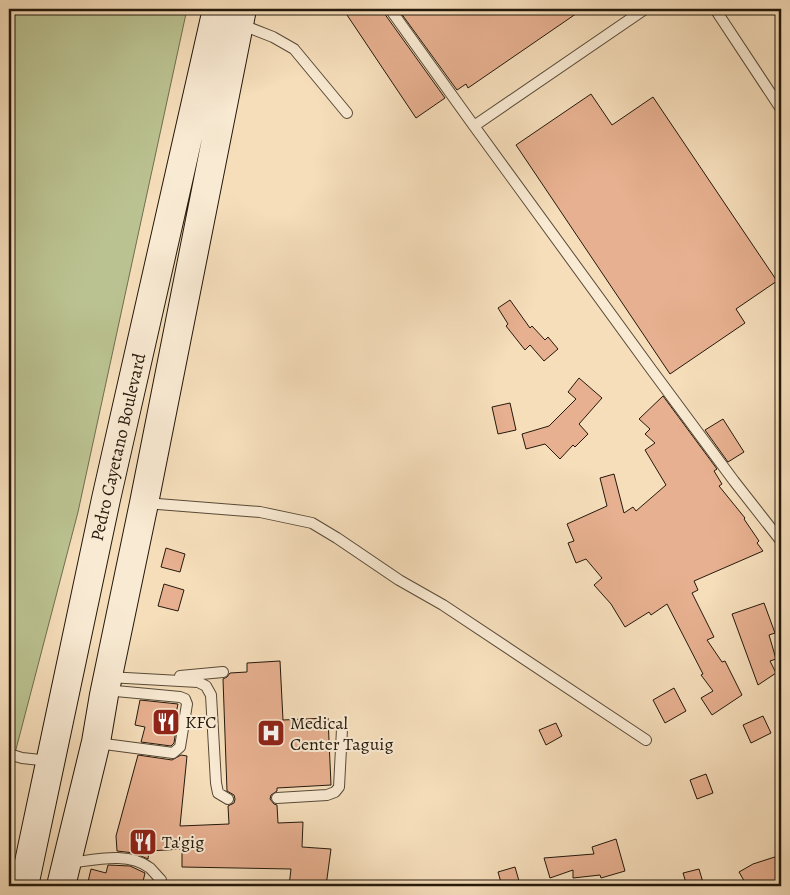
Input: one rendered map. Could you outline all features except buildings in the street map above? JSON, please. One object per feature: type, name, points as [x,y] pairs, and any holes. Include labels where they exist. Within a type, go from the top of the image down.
[{"type":"main road","name":"Pedro Cayetano Boulevard","points":[[63,875],[96,742],[144,503],[232,14]]},
{"type":"main road","name":"Pedro Cayetano Boulevard","points":[[24,886],[111,479],[232,14]]},
{"type":"main road","points":[[70,669],[107,683]]},
{"type":"lane","points":[[390,9],[651,369],[781,541]]},
{"type":"lane","points":[[474,126],[645,9]]},
{"type":"lane","points":[[715,9],[781,109]]},
{"type":"lane","points":[[232,14],[294,49],[347,113]]},
{"type":"lane","points":[[144,503],[260,512],[312,523],[392,576],[443,605],[646,740]]},
{"type":"lane","points":[[107,683],[223,672]]},
{"type":"lane","points":[[147,679],[198,682],[206,686],[211,694],[216,783],[218,793],[228,799]]},
{"type":"lane","points":[[96,742],[173,753],[180,747],[186,704],[185,699],[107,683]]},
{"type":"lane","points":[[277,798],[327,795],[335,792],[339,787],[342,729]]},
{"type":"lane","points":[[9,754],[22,758],[50,761]]},
{"type":"lane","points":[[63,875],[118,858],[136,860],[150,868],[161,880]]},
{"type":"green space","points":[[9,9],[187,9],[78,512],[9,776]]},
{"type":"place","name":"KFC","points":[[166,722]]},
{"type":"place","name":"Medical Center Taguig","points":[[271,733]]},
{"type":"place","name":"Ta'gig","points":[[143,842]]}]
